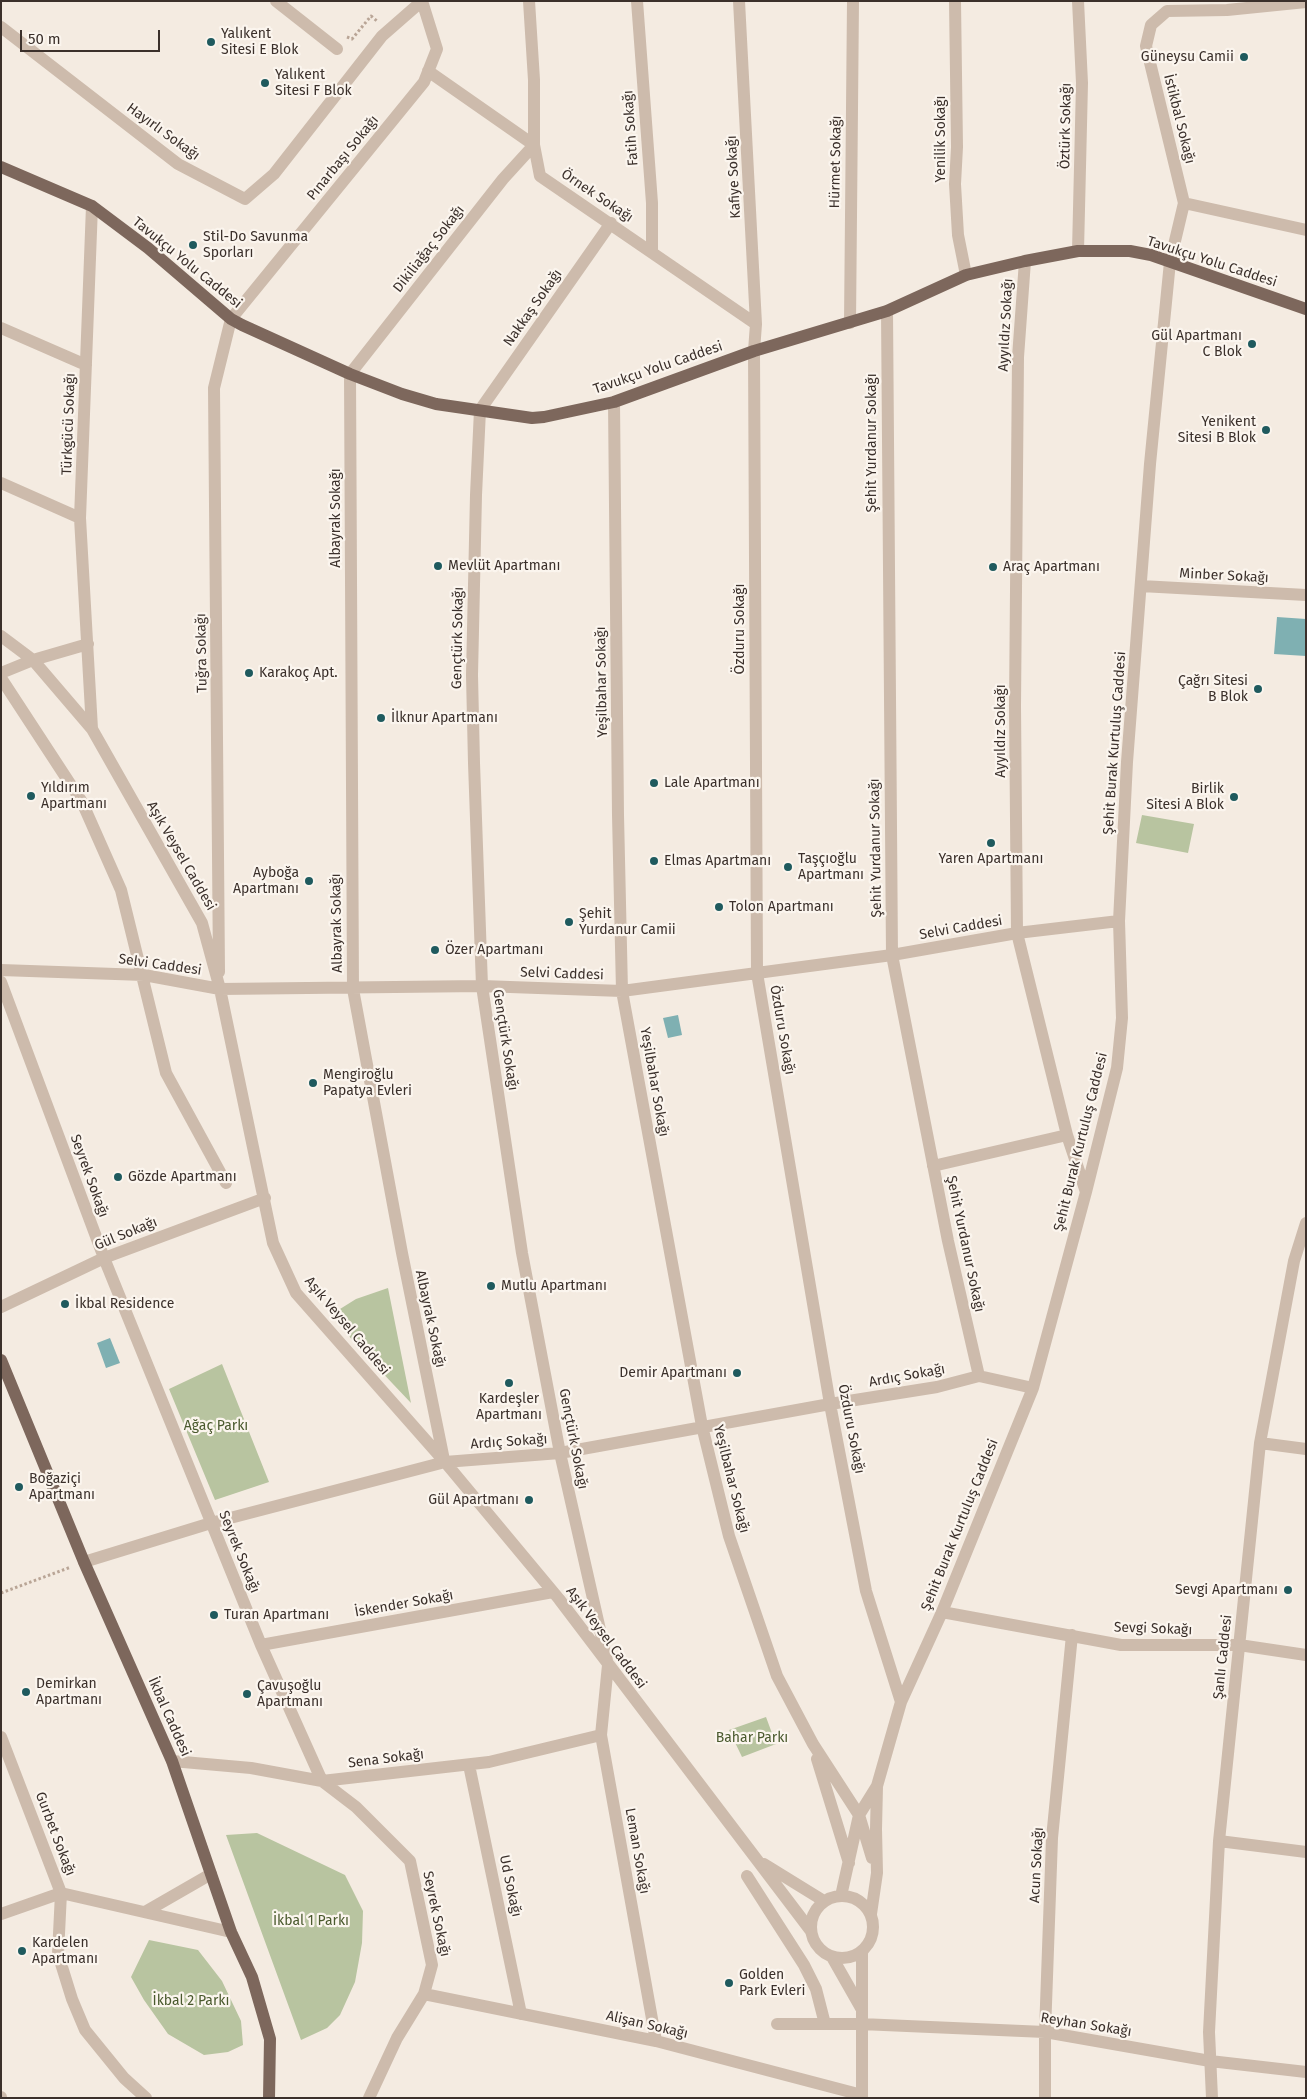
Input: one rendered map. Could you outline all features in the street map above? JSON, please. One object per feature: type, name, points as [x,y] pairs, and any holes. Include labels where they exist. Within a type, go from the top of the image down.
[{"type":"main road","name":"Tavukçu Yolu Caddesi","points":[[1,168],[92,206],[148,248],[231,319],[350,374],[402,394],[436,404],[532,418],[614,402],[754,351],[887,311],[966,275],[1078,251],[1130,251],[1150,255],[1306,309]]},
{"type":"main road","name":"İkbal Caddesi","points":[[1,1360],[84,1562],[172,1761],[231,1932],[252,1976],[270,2039],[269,2098]]},
{"type":"street","points":[[276,1],[337,49]]},
{"type":"street","name":"Hayırlı Sokağı","points":[[1,27],[178,164],[245,199],[274,174],[382,36],[422,1]]},
{"type":"street","name":"Pınarbaşı Sokağı","points":[[231,319],[424,82],[437,49],[422,1]]},
{"type":"street","name":"Örnek Sokağı","points":[[529,1],[534,80],[534,145],[540,176],[756,324]]},
{"type":"street","name":"Fatih Sokağı","points":[[637,1],[652,203],[652,252]]},
{"type":"street","name":"Kafiye Sokağı","points":[[739,1],[756,324],[754,351]]},
{"type":"street","name":"Hürmet Sokağı","points":[[850,323],[853,1]]},
{"type":"street","name":"Yenilik Sokağı","points":[[955,1],[957,148],[955,184],[958,235],[966,275]]},
{"type":"street","name":"Öztürk Sokağı","points":[[1078,1],[1082,83],[1078,251]]},
{"type":"street","name":"İstikbal Sokağı","points":[[1184,203],[1146,46],[1151,25],[1167,10],[1227,10],[1255,4],[1306,2]]},
{"type":"street","points":[[428,71],[534,145]]},
{"type":"street","name":"Dikiliağaç Sokağı","points":[[350,374],[503,179],[534,145]]},
{"type":"street","points":[[1184,203],[1306,230]]},
{"type":"street","name":"Şehit Burak Kurtuluş Caddesi","points":[[871,1914],[877,1873],[877,1786],[901,1702],[942,1612],[1033,1388],[1117,1068],[1122,1018],[1119,921],[1127,762],[1170,262],[1184,203]]},
{"type":"street","name":"Türkgücü Sokağı","points":[[92,206],[80,518],[92,729]]},
{"type":"street","name":"Nakkaş Sokağı","points":[[480,410],[611,223]]},
{"type":"street","name":"Ayyıldız Sokağı","points":[[1025,261],[1018,358],[1015,706],[1017,933],[1067,1135],[1086,1192]]},
{"type":"street","name":"Şehit Yurdanur Sokağı","points":[[887,311],[892,955],[948,1241],[979,1376]]},
{"type":"street","name":"Tuğra Sokağı","points":[[220,989],[214,388],[231,319]]},
{"type":"street","points":[[1,328],[86,365]]},
{"type":"street","name":"Özduru Sokağı","points":[[754,351],[756,973],[830,1404],[866,1591],[901,1702]]},
{"type":"street","name":"Albayrak Sokağı","points":[[350,374],[353,989],[402,1253],[445,1462]]},
{"type":"street","name":"Yeşilbahar Sokağı","points":[[614,402],[618,815],[622,991],[702,1426],[729,1536],[776,1676],[813,1744],[858,1815],[877,1873]]},
{"type":"street","name":"Gençtürk Sokağı","points":[[480,410],[472,675],[482,986],[522,1253],[560,1453],[608,1665]]},
{"type":"street","points":[[1,483],[80,518]]},
{"type":"street","name":"Minber Sokağı","points":[[1141,586],[1306,595]]},
{"type":"street","name":"Aşık Veysel Caddesi","points":[[1,636],[32,660],[92,729],[202,923],[220,989],[273,1243],[296,1293],[445,1462],[553,1592],[810,1931]]},
{"type":"street","points":[[1,673],[32,660],[88,644]]},
{"type":"street","points":[[1,678],[82,802],[121,890],[144,975],[166,1073],[226,1183]]},
{"type":"street","name":"Selvi Caddesi","points":[[1,970],[144,975],[220,989],[353,989],[482,986],[622,991],[892,955],[1017,933],[1119,921]]},
{"type":"street","name":"Seyrek Sokağı","points":[[1,982],[104,1258],[261,1646],[322,1781],[356,1807],[410,1861],[432,1965],[424,1994],[397,2038],[369,2098]]},
{"type":"street","points":[[933,1166],[1067,1135]]},
{"type":"street","name":"Gül Sokağı","points":[[1,1307],[104,1258],[265,1198]]},
{"type":"street","name":"Şanlı Caddesi","points":[[1212,2098],[1209,2032],[1220,1841],[1260,1443],[1300,1262],[1306,1224]]},
{"type":"street","name":"Ardıç Sokağı","points":[[84,1562],[211,1523],[445,1462],[560,1453],[702,1426],[937,1387],[979,1376],[1033,1388]]},
{"type":"street","points":[[1260,1443],[1306,1449]]},
{"type":"street","name":"İskender Sokağı","points":[[261,1646],[553,1592]]},
{"type":"street","name":"Sevgi Sokağı","points":[[942,1612],[1121,1645],[1239,1645],[1306,1655]]},
{"type":"street","name":"Acun Sokağı","points":[[1045,2098],[1045,2032],[1052,1838],[1072,1635]]},
{"type":"street","name":"Leman Sokağı","points":[[608,1665],[601,1735],[656,2041]]},
{"type":"street","name":"Sena Sokağı","points":[[172,1761],[251,1768],[322,1781],[469,1765],[527,1754],[601,1735]]},
{"type":"street","name":"Gurbet Sokağı","points":[[1,1736],[61,1893],[58,1954],[72,2000],[85,2030],[124,2078],[146,2098]]},
{"type":"street","name":"Yeşilbahar Sokağı","points":[[813,1744],[849,1863]]},
{"type":"street","name":"Ud Sokağı","points":[[469,1765],[521,2014]]},
{"type":"street","name":"Şehit Burak Kurtuluş Caddesi","points":[[842,1896],[858,1815],[877,1786]]},
{"type":"street","points":[[1220,1841],[1306,1852]]},
{"type":"street","name":"Aşık Veysel Caddesi","points":[[758,1860],[824,1901]]},
{"type":"street","points":[[145,1912],[211,1874]]},
{"type":"street","points":[[747,1876],[804,1965],[816,1989],[825,2024]]},
{"type":"street","points":[[1,1914],[61,1893],[231,1932]]},
{"type":"street","points":[[832,1957],[853,1956],[862,1951],[869,1943],[872,1934],[871,1914],[859,1901],[851,1897],[842,1896],[824,1901],[812,1915],[810,1931],[817,1947],[832,1957],[861,2008]]},
{"type":"street","points":[[862,1951],[862,2096]]},
{"type":"street","name":"Alişan Sokağı","points":[[424,1994],[656,2041],[862,2096]]},
{"type":"street","name":"Reyhan Sokağı","points":[[777,2024],[861,2024],[1045,2032],[1210,2061],[1306,2072]]},
{"type":"path","points":[[348,36],[352,39]]},
{"type":"path","points":[[1,1593],[84,1562]]},
{"type":"green space","points":[[1142,815],[1194,824],[1188,853],[1136,843]]},
{"type":"green space","points":[[388,1288],[411,1403],[356,1345],[332,1314],[356,1299]]},
{"type":"green space","name":"Ağaç Parkı","points":[[222,1364],[269,1482],[215,1500],[169,1389]]},
{"type":"green space","name":"Bahar Parkı","points":[[766,1717],[776,1744],[742,1757],[729,1730]]},
{"type":"green space","name":"İkbal 1 Parkı","points":[[257,1833],[345,1875],[363,1911],[362,1943],[355,1982],[340,2015],[327,2028],[301,2040],[226,1835]]},
{"type":"green space","name":"İkbal 2 Parkı","points":[[149,1940],[198,1950],[222,1981],[241,2021],[243,2045],[228,2052],[204,2055],[168,2034],[144,2000],[131,1977]]},
{"type":"water","points":[[1277,617],[1306,619],[1306,656],[1274,654]]},
{"type":"water","points":[[678,1015],[682,1035],[668,1038],[663,1018]]},
{"type":"water","points":[[110,1338],[120,1363],[106,1368],[97,1343]]},
{"type":"place","name":"Yalıkent Sitesi E Blok","points":[[211,42]]},
{"type":"place","name":"Güneysu Camii","points":[[1244,57]]},
{"type":"place","name":"Yalıkent Sitesi F Blok","points":[[265,83]]},
{"type":"place","name":"Stil-Do Savunma Sporları","points":[[193,245]]},
{"type":"place","name":"Gül Apartmanı C Blok","points":[[1252,344]]},
{"type":"place","name":"Yenikent Sitesi B Blok","points":[[1266,430]]},
{"type":"place","name":"Mevlüt Apartmanı","points":[[438,566]]},
{"type":"place","name":"Araç Apartmanı","points":[[993,567]]},
{"type":"place","name":"Karakoç Apt.","points":[[249,673]]},
{"type":"place","name":"Çağrı Sitesi B Blok","points":[[1258,689]]},
{"type":"place","name":"İlknur Apartmanı","points":[[381,718]]},
{"type":"place","name":"Lale Apartmanı","points":[[654,783]]},
{"type":"place","name":"Yıldırım Apartmanı","points":[[31,796]]},
{"type":"place","name":"Birlik Sitesi A Blok","points":[[1234,797]]},
{"type":"place","name":"Yaren Apartmanı","points":[[991,843]]},
{"type":"place","name":"Elmas Apartmanı","points":[[654,861]]},
{"type":"place","name":"Taşçıoğlu Apartmanı","points":[[788,867]]},
{"type":"place","name":"Ayboğa Apartmanı","points":[[309,881]]},
{"type":"place","name":"Tolon Apartmanı","points":[[719,907]]},
{"type":"place","name":"Şehit Yurdanur Camii","points":[[569,922]]},
{"type":"place","name":"Özer Apartmanı","points":[[435,950]]},
{"type":"place","name":"Mengiroğlu Papatya Evleri","points":[[313,1083]]},
{"type":"place","name":"Gözde Apartmanı","points":[[118,1177]]},
{"type":"place","name":"Mutlu Apartmanı","points":[[491,1286]]},
{"type":"place","name":"İkbal Residence","points":[[65,1304]]},
{"type":"place","name":"Demir Apartmanı","points":[[737,1373]]},
{"type":"place","name":"Kardeşler Apartmanı","points":[[509,1383]]},
{"type":"place","name":"Boğaziçi Apartmanı","points":[[19,1487]]},
{"type":"place","name":"Gül Apartmanı","points":[[529,1500]]},
{"type":"place","name":"Sevgi Apartmanı","points":[[1288,1590]]},
{"type":"place","name":"Turan Apartmanı","points":[[214,1615]]},
{"type":"place","name":"Demirkan Apartmanı","points":[[26,1692]]},
{"type":"place","name":"Çavuşoğlu Apartmanı","points":[[247,1694]]},
{"type":"place","name":"Kardelen Apartmanı","points":[[22,1951]]},
{"type":"place","name":"Golden Park Evleri","points":[[729,1983]]}]
